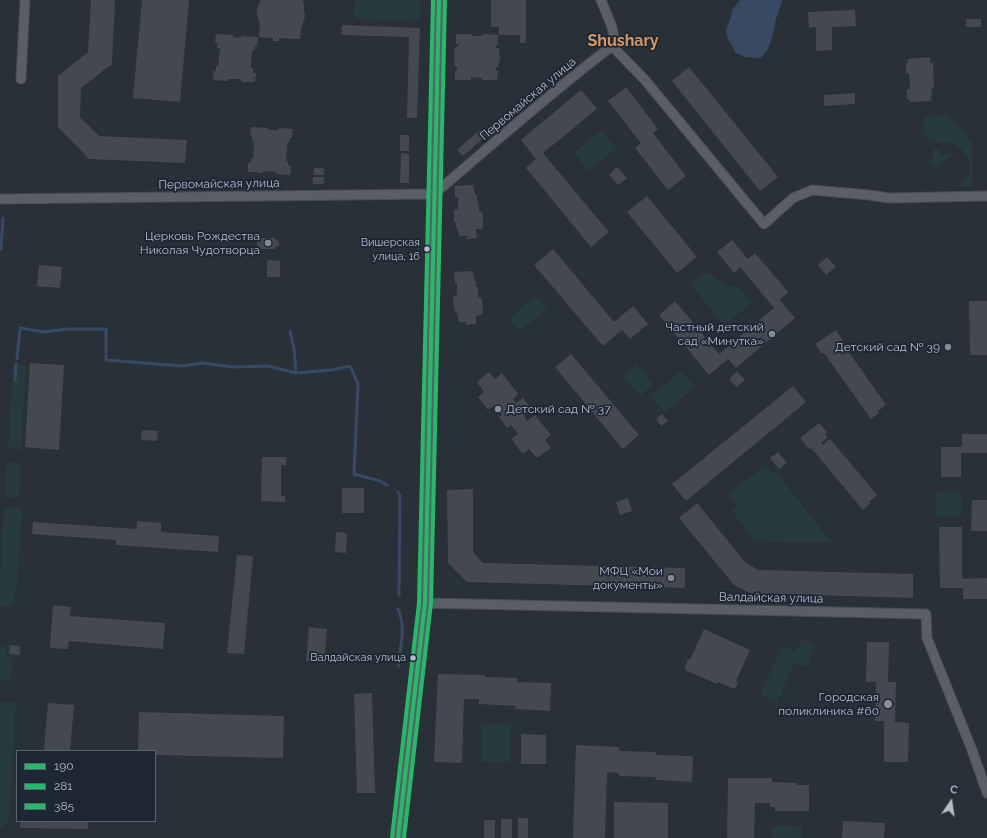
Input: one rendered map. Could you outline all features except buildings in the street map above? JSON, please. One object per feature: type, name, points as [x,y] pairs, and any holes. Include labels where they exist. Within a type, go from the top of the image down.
[{"type":"street","points":[[21,79],[25,0]]},
{"type":"street","points":[[398,838],[425,603],[439,0]]},
{"type":"street","points":[[601,0],[612,27],[614,37],[612,46],[645,80],[764,224],[793,198],[812,190],[889,198],[987,196]]},
{"type":"street","name":"Первомайская улица","points":[[0,199],[434,194],[585,66],[612,46]]},
{"type":"street","name":"Валдайская улица","points":[[425,603],[926,614],[927,638],[972,750],[987,793]]},
{"type":"green space","points":[[355,0],[420,0],[419,21],[354,19]]},
{"type":"green space","points":[[925,115],[948,116],[972,142],[972,186],[962,185],[969,173],[966,155],[957,146],[950,143],[930,141],[922,131]]},
{"type":"green space","points":[[601,130],[617,148],[589,171],[574,153]]},
{"type":"green space","points":[[933,149],[940,150],[940,155],[952,155],[937,168],[930,161],[933,158]]},
{"type":"green space","points":[[709,273],[724,284],[739,288],[752,303],[724,325],[691,285],[703,274]]},
{"type":"green space","points":[[535,296],[547,309],[520,331],[509,319]]},
{"type":"green space","points":[[13,364],[26,366],[21,450],[8,448]]},
{"type":"green space","points":[[636,364],[653,384],[640,396],[623,376]]},
{"type":"green space","points":[[681,371],[695,387],[665,412],[651,396]]},
{"type":"green space","points":[[6,462],[21,463],[19,498],[5,497]]},
{"type":"green space","points":[[766,465],[773,474],[776,472],[831,542],[755,541],[731,510],[737,505],[728,494]]},
{"type":"green space","points":[[936,492],[962,493],[961,516],[935,516]]},
{"type":"green space","points":[[4,508],[22,508],[17,588],[12,606],[0,607],[0,575]]},
{"type":"green space","points":[[802,639],[816,645],[806,667],[794,663],[777,703],[760,695],[782,646],[794,651],[798,648]]},
{"type":"green space","points":[[0,645],[6,646],[7,656],[12,658],[11,679],[0,680]]},
{"type":"green space","points":[[0,702],[16,703],[9,821],[0,828]]},
{"type":"green space","points":[[481,724],[511,724],[510,763],[481,762]]},
{"type":"green space","points":[[772,826],[802,827],[802,838],[772,838]]},
{"type":"water","points":[[740,0],[782,0],[770,45],[761,58],[745,57],[736,53],[728,39],[726,30],[732,10]]},
{"type":"waterway","points":[[1,249],[3,218]]},
{"type":"waterway","points":[[17,359],[20,328],[44,332],[67,329],[106,329],[106,360],[182,366],[202,363],[233,367],[268,366],[296,373],[331,370],[350,366],[358,384],[354,474],[380,481],[387,485]]},
{"type":"waterway","points":[[290,331],[294,348],[296,373]]},
{"type":"waterway","points":[[15,380],[16,364]]},
{"type":"waterway","points":[[398,492],[400,495],[399,595]]},
{"type":"waterway","points":[[398,609],[402,624],[399,666]]},
{"type":"transit line","name":"385","points":[[392,837],[419,603],[433,0]]},
{"type":"transit line","name":"190","points":[[398,838],[425,603],[439,0]]},
{"type":"transit line","name":"281","points":[[404,838],[431,603],[445,0]]},
{"type":"place","name":"Церковь Рождества Николая Чудотворца","points":[[268,243]]},
{"type":"place","name":"Вишерская улица, 16","points":[[427,249]]},
{"type":"place","name":"Частный детский сад «Минутка»","points":[[772,334]]},
{"type":"place","name":"Детский сад № 39","points":[[948,347]]},
{"type":"place","name":"Детский сад № 37","points":[[498,409]]},
{"type":"place","name":"МФЦ «Мои документы»","points":[[671,578]]},
{"type":"place","name":"Валдайская улица","points":[[413,658]]},
{"type":"place","name":"Городская поликлиника #60","points":[[888,704]]},
{"type":"district","name":"Shushary","points":[[623,41]]}]
